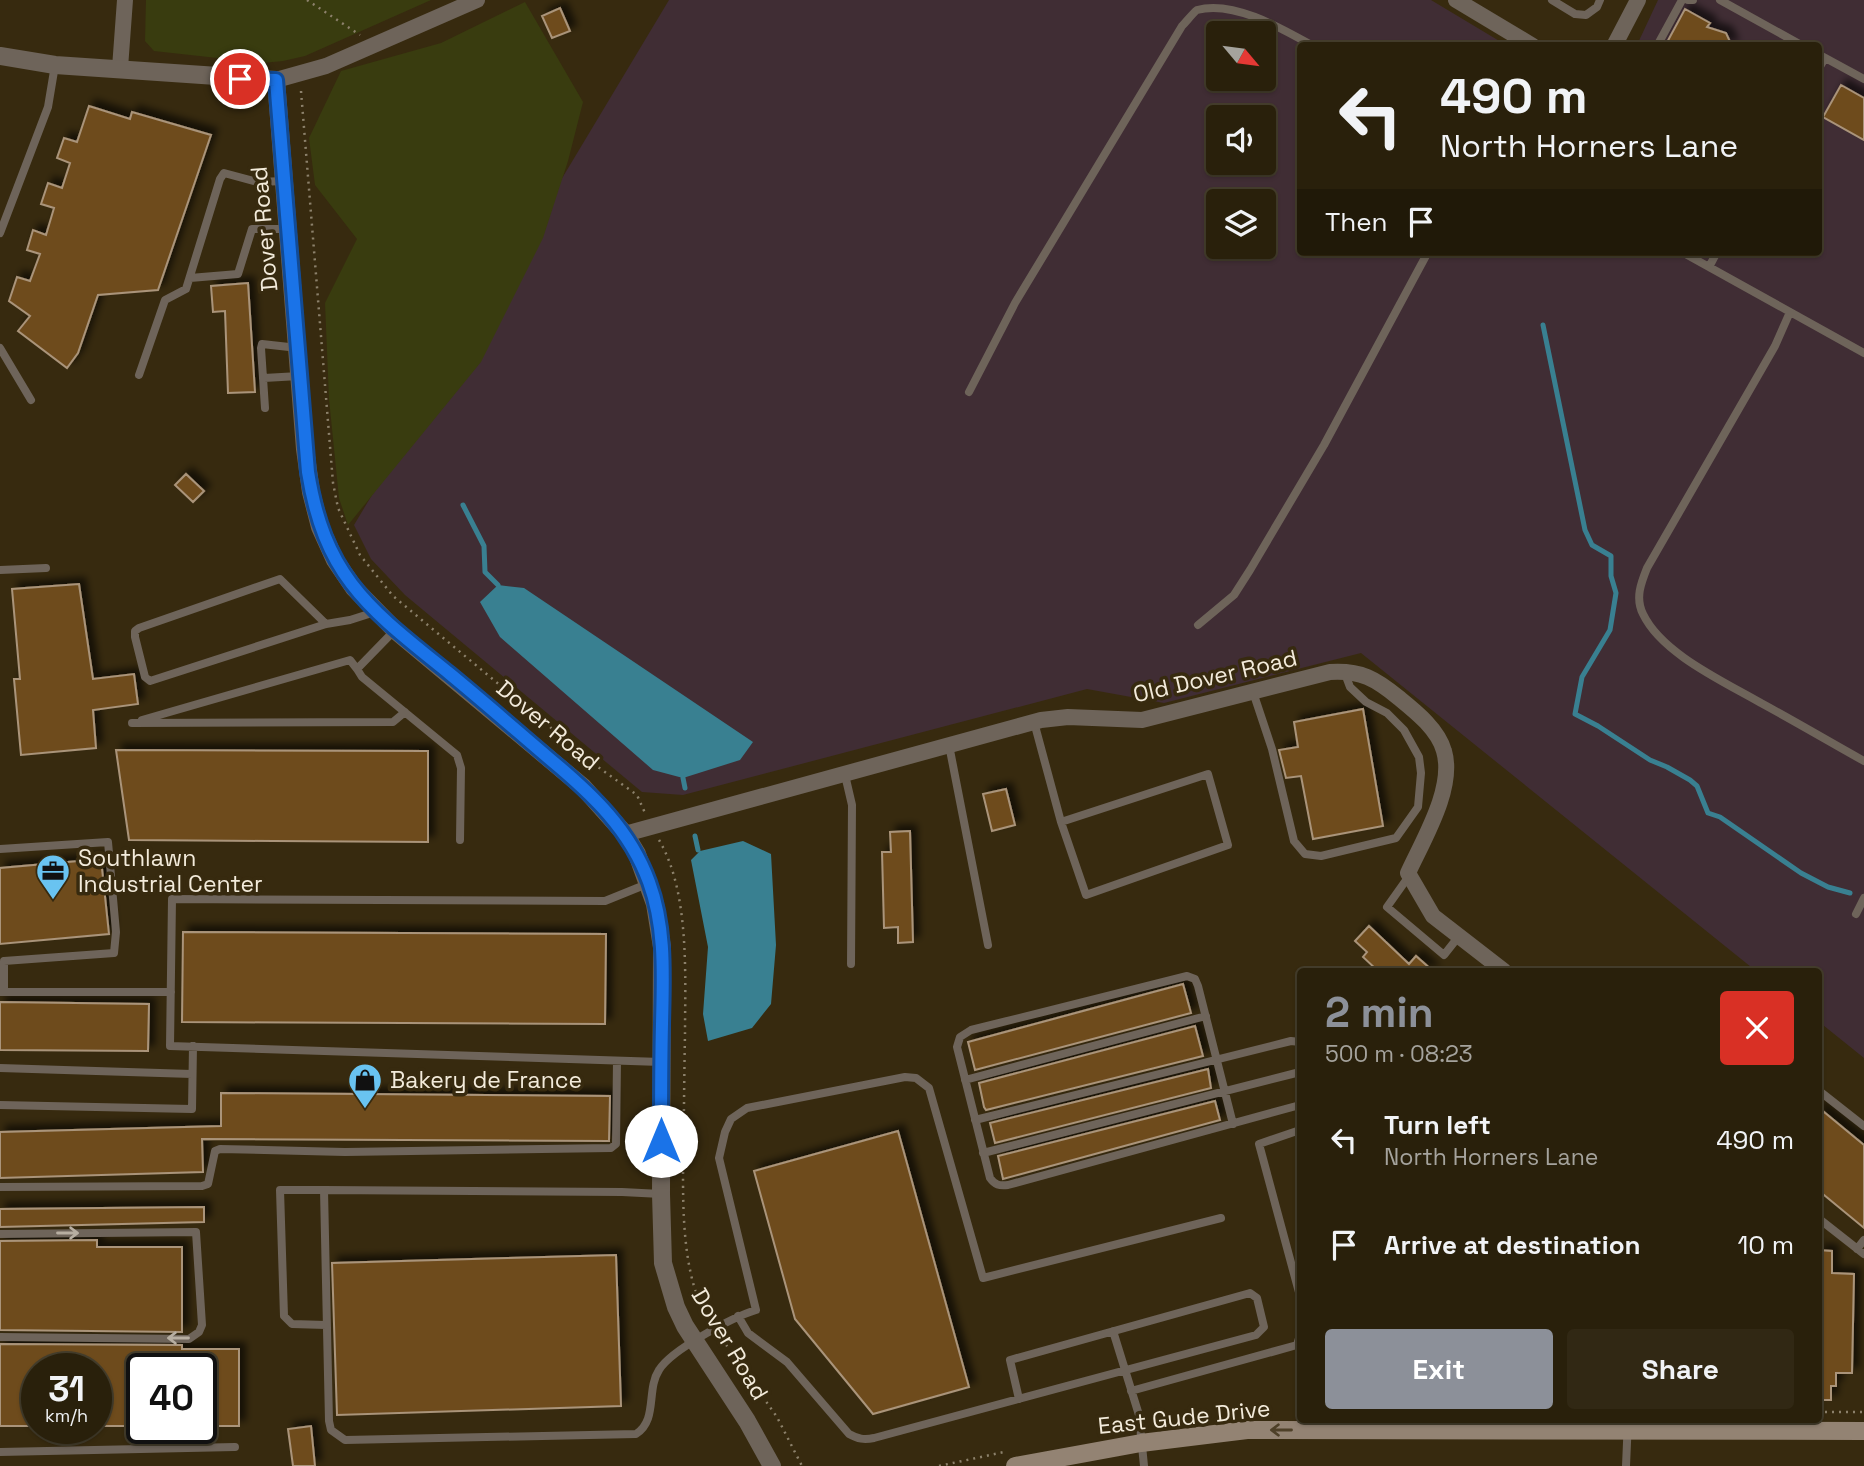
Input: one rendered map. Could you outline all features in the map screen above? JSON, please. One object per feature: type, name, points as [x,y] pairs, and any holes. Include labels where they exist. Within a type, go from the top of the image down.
[{"type":"main road","name":"East Gude Drive","points":[[1015,1466],[1141,1443],[1247,1430],[1482,1425],[1734,1425],[1864,1431]]},
{"type":"street","points":[[120,68],[125,0]]},
{"type":"street","points":[[0,57],[55,65],[276,80],[326,66],[477,0]]},
{"type":"street","points":[[1456,0],[1526,42]]},
{"type":"street","points":[[1616,42],[1638,0]]},
{"type":"street","name":"Dover Road","points":[[276,80],[308,472],[320,527],[344,574],[375,612],[583,787],[625,834],[649,883],[656,904],[662,947],[663,1263],[676,1307],[694,1342],[747,1421],[772,1466]]},
{"type":"street","name":"Old Dover Road","points":[[625,834],[1034,722],[1068,717],[1142,720],[1344,671],[1376,680],[1426,720],[1444,750],[1446,787],[1409,876]]},
{"type":"street","points":[[1409,876],[1433,916],[1500,968]]},
{"type":"lane","points":[[1552,0],[1575,14],[1586,15],[1598,7],[1600,0]]},
{"type":"lane","points":[[1659,42],[1682,0]]},
{"type":"lane","points":[[1720,0],[1795,42]]},
{"type":"lane","points":[[969,392],[1022,292],[1182,26],[1196,11],[1228,3],[1247,9],[1305,42]]},
{"type":"lane","points":[[1822,56],[1864,79]]},
{"type":"lane","points":[[0,233],[3,215],[48,107],[55,65]]},
{"type":"lane","points":[[139,374],[165,300],[186,289],[224,173],[257,182],[285,181]]},
{"type":"lane","points":[[190,278],[238,274],[252,229],[289,229]]},
{"type":"lane","points":[[1198,625],[1234,595],[1250,570],[1324,445],[1426,256]]},
{"type":"lane","points":[[1689,256],[1864,353]]},
{"type":"lane","points":[[1709,267],[1715,256]]},
{"type":"lane","points":[[1790,312],[1775,346],[1647,568],[1638,599],[1643,615],[1684,659],[1864,761]]},
{"type":"lane","points":[[265,408],[262,344],[298,348]]},
{"type":"lane","points":[[0,348],[31,400]]},
{"type":"lane","points":[[264,378],[299,376]]},
{"type":"lane","points":[[0,570],[46,568]]},
{"type":"lane","points":[[326,624],[280,579],[139,628],[135,631],[135,637],[145,677],[150,681],[326,624],[350,621],[375,612]]},
{"type":"lane","points":[[357,669],[395,630]]},
{"type":"lane","points":[[405,712],[393,722],[132,723],[350,660],[362,677],[405,712],[457,755],[461,768],[460,839]]},
{"type":"lane","points":[[1253,692],[1272,748],[1294,841],[1305,854],[1321,856],[1375,844],[1396,838],[1418,807],[1421,774],[1419,757],[1404,730],[1387,713],[1366,702],[1350,687],[1344,671]]},
{"type":"lane","points":[[1034,722],[1061,822],[1086,895],[1228,845],[1208,774],[1061,822]]},
{"type":"lane","points":[[949,746],[988,945]]},
{"type":"lane","points":[[845,775],[852,805],[851,964]]},
{"type":"lane","points":[[0,849],[108,842],[116,932],[114,953],[2,961],[2,992],[171,992]]},
{"type":"lane","points":[[1409,876],[1387,907],[1444,955],[1458,936]]},
{"type":"lane","points":[[649,883],[605,901],[172,899],[170,1046],[661,1062]]},
{"type":"lane","points":[[1856,914],[1864,898]]},
{"type":"lane","points":[[1233,1124],[1198,986],[1195,979],[1187,976],[971,1030],[960,1037],[957,1047],[990,1178],[995,1184],[1007,1185],[1233,1124],[1297,1106]]},
{"type":"lane","points":[[965,1080],[1206,1016]]},
{"type":"lane","points":[[975,1120],[1297,1042]]},
{"type":"lane","points":[[0,1105],[192,1109],[194,1046]]},
{"type":"lane","points":[[0,1187],[202,1186],[208,1184],[215,1152],[220,1149],[345,1152],[611,1148],[616,1144],[617,1061]]},
{"type":"lane","points":[[0,1069],[192,1074]]},
{"type":"lane","points":[[984,1153],[1297,1073]]},
{"type":"lane","points":[[324,1189],[329,1421],[331,1430],[345,1440],[636,1434],[648,1423],[657,1371],[664,1363],[738,1316],[756,1310],[719,1158],[731,1119],[747,1108],[905,1077],[916,1078],[929,1088],[983,1278],[1221,1217]]},
{"type":"lane","points":[[1822,1093],[1864,1126]]},
{"type":"lane","points":[[1297,1131],[1259,1144],[1297,1285]]},
{"type":"lane","points":[[326,1325],[292,1324],[284,1316],[279,1190],[661,1194]]},
{"type":"lane","points":[[1822,1221],[1861,1252],[1864,1240]]},
{"type":"lane","points":[[0,1234],[196,1232],[202,1325],[199,1332],[189,1339],[0,1337]]},
{"type":"lane","points":[[738,1316],[748,1332],[787,1362],[849,1434],[857,1439],[874,1438],[1019,1399],[1125,1370],[1256,1335],[1264,1326],[1257,1298],[1250,1293],[1010,1360],[1019,1399]]},
{"type":"lane","points":[[1113,1331],[1139,1415],[1144,1466]]},
{"type":"lane","points":[[1132,1391],[1297,1345]]},
{"type":"lane","points":[[1626,1466],[1628,1425]]},
{"type":"lane","points":[[0,1452],[235,1447]]},
{"type":"path","points":[[307,0],[363,37]]},
{"type":"path","points":[[301,92],[333,483],[338,508],[360,555],[393,596],[588,759],[637,795],[662,845],[680,905],[686,955],[682,1225],[701,1307],[777,1416],[802,1466]]},
{"type":"path","points":[[1822,1412],[1864,1412]]},
{"type":"shaded area","points":[[669,0],[1431,0],[1501,42],[1297,42],[1297,256],[1822,256],[1822,42],[1638,42],[1658,0],[1864,0],[1864,1058],[1822,1024],[1822,968],[1752,968],[1361,653],[1164,703],[1087,689],[683,795],[642,792],[405,595],[371,559],[354,525]]},
{"type":"green space","points":[[146,0],[431,0],[305,56],[262,63],[154,51],[145,41]]},
{"type":"green space","points":[[525,2],[583,102],[568,161],[543,238],[481,362],[348,525],[339,498],[329,399],[325,303],[357,239],[315,185],[309,138],[341,71],[441,43]]},
{"type":"water","points":[[498,585],[524,588],[753,742],[740,760],[683,778],[653,770],[500,637],[480,602]]},
{"type":"water","points":[[743,841],[771,854],[776,945],[771,1004],[752,1028],[708,1041],[703,1014],[708,947],[691,860],[700,851]]},
{"type":"building","points":[[560,8],[570,31],[552,38],[542,16]]},
{"type":"building","points":[[1685,9],[1710,23],[1707,27],[1726,33],[1730,42],[1667,42]]},
{"type":"building","points":[[1841,85],[1864,98],[1864,140],[1823,117]]},
{"type":"building","points":[[89,106],[130,119],[132,112],[211,135],[158,290],[98,295],[78,353],[67,368],[18,331],[30,316],[9,301],[17,277],[30,281],[40,254],[27,250],[33,230],[46,235],[54,208],[41,204],[48,183],[62,188],[70,163],[57,158],[64,138],[77,142]]},
{"type":"building","points":[[248,283],[255,392],[228,393],[225,311],[213,312],[211,286]]},
{"type":"building","points":[[186,474],[204,491],[193,502],[175,485]]},
{"type":"building","points":[[79,584],[93,679],[134,674],[138,704],[93,710],[96,748],[21,755],[14,679],[20,679],[12,589]]},
{"type":"building","points":[[1363,709],[1383,826],[1313,839],[1301,776],[1286,778],[1279,750],[1298,747],[1294,722]]},
{"type":"building","points":[[116,750],[428,751],[428,842],[129,840]]},
{"type":"building","points":[[1006,789],[1015,825],[992,831],[983,794]]},
{"type":"building","points":[[910,831],[913,942],[898,943],[898,927],[884,928],[882,852],[891,852],[890,832]]},
{"type":"building","name":"Southlawn Industrial Center","points":[[101,859],[109,934],[0,944],[0,868]]},
{"type":"building","points":[[1369,926],[1409,964],[1416,956],[1430,968],[1375,968],[1363,957],[1367,952],[1355,941]]},
{"type":"building","points":[[183,932],[606,934],[605,1024],[182,1022]]},
{"type":"building","points":[[1183,984],[1191,1013],[975,1070],[968,1042]]},
{"type":"building","points":[[0,1002],[149,1004],[148,1051],[0,1050]]},
{"type":"building","points":[[1195,1026],[1203,1056],[986,1110],[984,1107],[979,1083]]},
{"type":"building","points":[[1208,1069],[1211,1088],[995,1143],[990,1123]]},
{"type":"building","points":[[221,1093],[610,1096],[609,1141],[202,1139],[203,1172],[0,1178],[0,1132],[221,1126]]},
{"type":"building","points":[[1215,1101],[1220,1120],[1003,1179],[998,1156]]},
{"type":"building","points":[[1822,1110],[1864,1145],[1864,1228],[1822,1193]]},
{"type":"building","points":[[898,1131],[969,1387],[873,1414],[795,1319],[754,1171]]},
{"type":"building","points":[[204,1207],[204,1222],[0,1227],[0,1209]]},
{"type":"building","points":[[97,1240],[97,1247],[182,1247],[182,1332],[0,1330],[0,1241]]},
{"type":"building","points":[[1822,1250],[1832,1251],[1832,1273],[1854,1274],[1852,1373],[1836,1373],[1836,1386],[1831,1386],[1831,1400],[1822,1400]]},
{"type":"building","points":[[616,1255],[621,1406],[337,1415],[332,1263]]},
{"type":"building","points":[[0,1344],[182,1345],[182,1349],[239,1349],[239,1426],[217,1426],[217,1353],[126,1353],[126,1426],[112,1426],[112,1353],[21,1353],[21,1426],[0,1426]]},
{"type":"building","points":[[311,1426],[315,1466],[293,1466],[288,1429]]},
{"type":"waterway","points":[[1543,325],[1585,530],[1592,545],[1611,556],[1611,576],[1616,593],[1610,630],[1582,677],[1575,714],[1650,760],[1690,780],[1697,786],[1708,813],[1720,817],[1801,873],[1828,887],[1850,893]]},
{"type":"waterway","points":[[463,505],[484,546],[485,572],[498,585]]},
{"type":"waterway","points":[[683,778],[685,788]]},
{"type":"waterway","points":[[695,836],[698,850]]},
{"type":"place","name":"Southlawn Industrial Center","points":[[53,901]]},
{"type":"place","name":"Bakery de France","points":[[365,1110]]},
{"type":"route","points":[[240,79],[276,80],[305,449],[315,510],[327,546],[354,588],[375,612],[583,787],[625,834],[637,855],[656,904],[662,947],[661,1141]]}]
